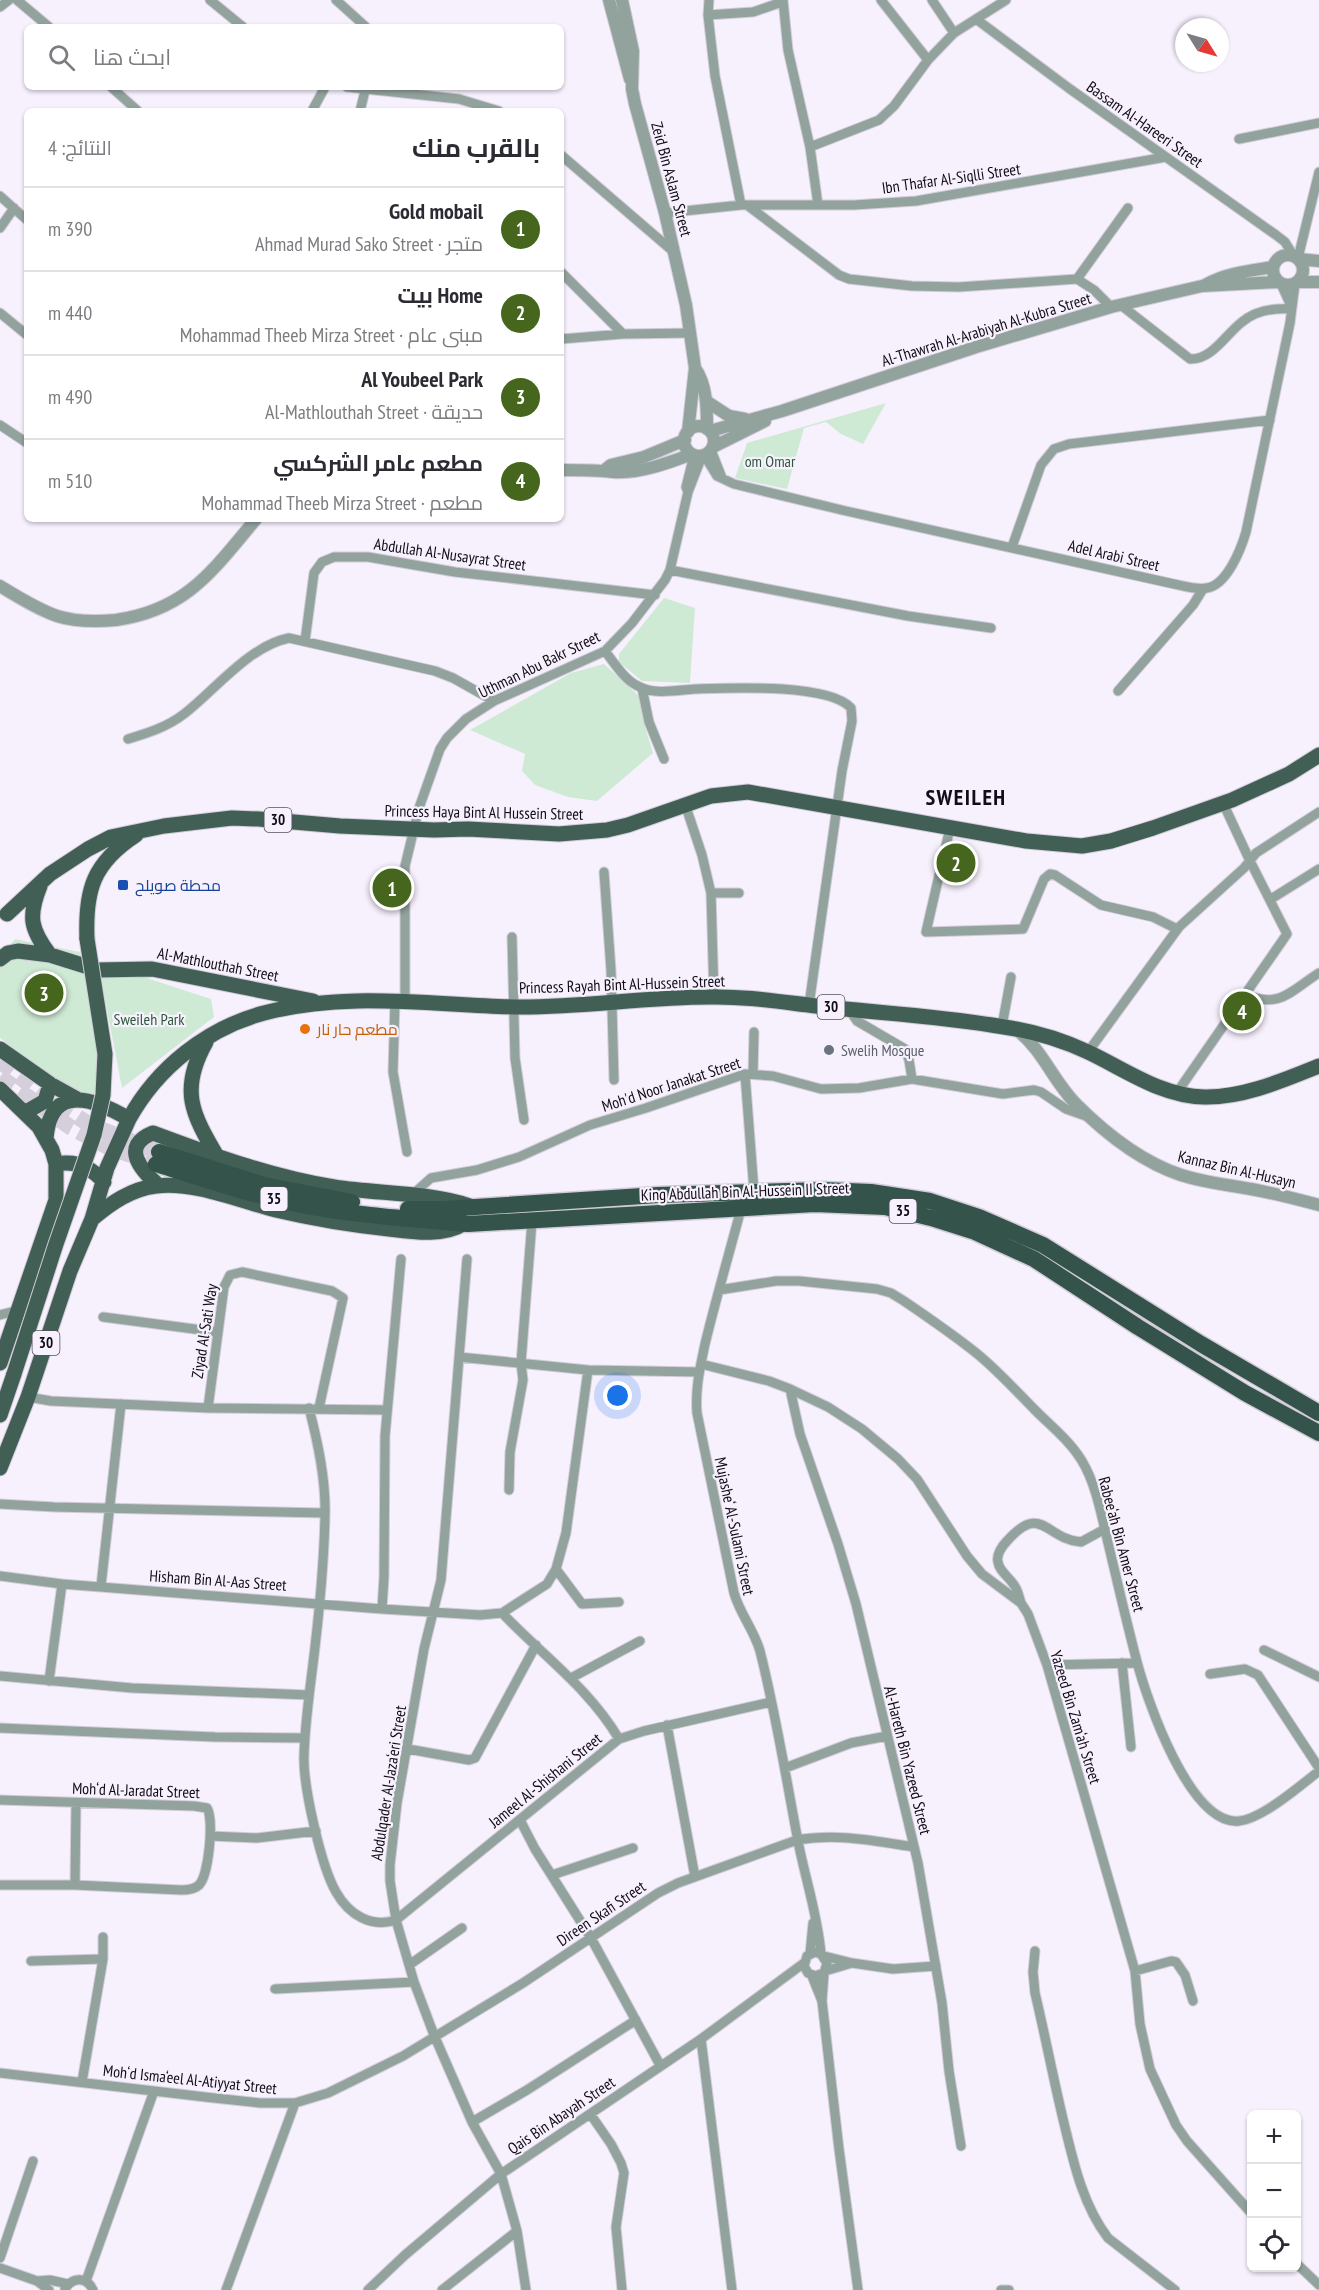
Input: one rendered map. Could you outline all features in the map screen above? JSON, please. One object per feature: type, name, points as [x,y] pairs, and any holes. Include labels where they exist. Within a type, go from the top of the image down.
[{"type":"highway","name":"King Abdullah Bin Al-Hussein II Street","points":[[1319,1413],[1211,1350],[1067,1259],[1022,1234],[944,1204],[901,1196],[846,1190],[754,1191],[411,1209],[350,1202],[264,1185],[158,1158],[260,1196],[305,1206],[395,1219],[465,1223],[815,1204],[885,1207],[931,1218],[975,1232],[1011,1247],[1053,1270],[1138,1327],[1225,1381],[1319,1433]]},
{"type":"main road","name":"Princess Haya Bint Al Hussein Street","points":[[4,917],[41,883],[74,858],[111,837],[232,818],[413,829],[468,829],[560,834],[628,825],[685,804],[724,793],[748,792],[1039,843],[1082,846],[1111,841],[1223,803],[1269,784],[1319,755]]},
{"type":"main road","points":[[0,1415],[94,1135],[103,1095],[105,1054],[87,939],[86,913],[90,892],[99,869],[110,854],[144,830]]},
{"type":"main road","points":[[41,883],[31,916],[39,939],[50,955]]},
{"type":"main road","name":"Al-Mathlouthah Street","points":[[0,959],[8,953],[18,951],[50,955],[98,970],[152,969],[325,1004]]},
{"type":"main road","name":"Princess Rayah Bint Al-Hussein Street","points":[[129,1119],[144,1095],[166,1069],[209,1036],[265,1013],[325,1004],[400,1001],[514,1007],[575,1006],[632,1000],[714,997],[848,1008],[1009,1028],[1055,1040],[1088,1052],[1142,1081],[1176,1094],[1200,1097],[1228,1095],[1261,1087],[1319,1066]]},
{"type":"main road","points":[[209,1036],[191,1075],[190,1093],[199,1126],[218,1158]]},
{"type":"main road","points":[[0,1049],[50,1084],[77,1099],[107,1107],[129,1119]]},
{"type":"main road","points":[[26,1112],[45,1101],[50,1084]]},
{"type":"main road","points":[[0,1089],[26,1112],[46,1138],[56,1164],[70,1162],[106,1175]]},
{"type":"main road","points":[[46,1138],[49,1118],[53,1110],[68,1100],[77,1099]]},
{"type":"main road","name":"30","points":[[0,1468],[28,1397],[59,1301],[129,1119]]},
{"type":"main road","points":[[158,1185],[142,1170],[136,1158],[138,1145],[147,1135],[153,1133],[218,1158],[311,1183],[372,1193],[446,1198],[473,1207]]},
{"type":"main road","name":"30","points":[[0,1363],[3,1339],[19,1310],[56,1200],[56,1164]]},
{"type":"main road","points":[[92,1219],[122,1197],[158,1185],[180,1186],[224,1195],[323,1220],[396,1230],[445,1231],[465,1223]]},
{"type":"street","points":[[0,7],[9,0]]},
{"type":"street","points":[[17,0],[32,14],[39,17]]},
{"type":"street","points":[[25,0],[46,24]]},
{"type":"street","points":[[210,0],[239,24]]},
{"type":"street","points":[[336,0],[363,24]]},
{"type":"street","points":[[609,0],[632,89]]},
{"type":"street","name":"Zeid Bin Aslam Street","points":[[622,0],[633,51],[632,89],[640,128],[681,278],[690,333],[695,368],[687,436]]},
{"type":"street","points":[[709,0],[708,15],[715,76],[744,205],[839,275],[849,279],[912,286],[959,287],[1077,279],[1190,359],[1195,360],[1208,354],[1247,318],[1274,309],[1291,307]]},
{"type":"street","points":[[881,0],[928,60]]},
{"type":"street","points":[[932,0],[954,33]]},
{"type":"street","points":[[810,147],[879,120],[894,106],[928,60],[954,33],[1006,0]]},
{"type":"street","points":[[708,15],[753,12],[783,1],[788,50],[810,147],[818,205]]},
{"type":"street","name":"Bassam Al-Hareeri Street","points":[[976,19],[1070,90],[1276,235],[1285,242],[1297,258]]},
{"type":"street","points":[[114,90],[135,108]]},
{"type":"street","points":[[314,108],[323,90]]},
{"type":"street","points":[[361,108],[365,90]]},
{"type":"street","points":[[383,90],[459,99],[489,108]]},
{"type":"street","points":[[1239,139],[1319,123]]},
{"type":"street","name":"Ibn Thafar Al-Siqlli Street","points":[[665,213],[744,205],[873,204],[936,199],[1166,157]]},
{"type":"street","points":[[564,158],[675,253]]},
{"type":"street","points":[[1118,691],[1193,605],[1203,589],[1210,588],[1222,578],[1243,544],[1290,323],[1296,283],[1304,271],[1297,258],[1319,172]]},
{"type":"street","points":[[0,196],[24,217]]},
{"type":"street","points":[[0,228],[14,208]]},
{"type":"street","points":[[1077,279],[1128,208]]},
{"type":"street","points":[[1291,307],[1274,275],[1273,267],[1280,257],[1319,261]]},
{"type":"street","name":"Al-Thawrah Al-Arabiyah Al-Kubra Street","points":[[1202,286],[1232,273],[1273,267]]},
{"type":"street","points":[[564,275],[623,334]]},
{"type":"street","points":[[1280,283],[1319,282]]},
{"type":"street","name":"Al-Thawrah Al-Arabiyah Al-Kubra Street","points":[[708,430],[782,411],[976,347],[1117,307],[1202,286],[1280,283]]},
{"type":"street","points":[[0,313],[24,333]]},
{"type":"street","points":[[564,339],[623,334],[690,333]]},
{"type":"street","name":"Zeid Bin Aslam Street","points":[[695,368],[700,375],[706,401],[708,430]]},
{"type":"street","points":[[706,401],[729,416],[749,420]]},
{"type":"street","name":"Al-Thawrah Al-Arabiyah Al-Kubra Street","points":[[564,470],[614,472],[639,470],[669,462],[702,453],[782,411]]},
{"type":"street","points":[[1012,547],[1041,465],[1054,449],[1069,444],[1270,420]]},
{"type":"street","points":[[0,425],[24,441]]},
{"type":"street","points":[[697,427],[708,430],[713,437],[702,453],[686,448],[687,436],[697,427]]},
{"type":"street","name":"Al-Thawrah Al-Arabiyah Al-Kubra Street","points":[[605,470],[611,465],[644,457],[687,436]]},
{"type":"street","name":"Adel Arabi Street","points":[[702,453],[722,478],[734,484],[846,511],[1203,589]]},
{"type":"street","name":"Uthman Abu Bakr Street","points":[[407,1152],[393,1072],[400,1001],[405,874],[413,829],[436,761],[447,738],[466,719],[494,701],[605,651],[617,641],[655,595],[670,570],[688,492],[686,487],[702,453]]},
{"type":"street","points":[[0,586],[38,608],[76,621],[102,622],[134,617],[169,605],[196,586],[253,522]]},
{"type":"street","name":"Abdullah Al-Nusayrat Street","points":[[305,640],[315,573],[322,562],[334,557],[368,557],[455,572],[655,595]]},
{"type":"street","points":[[670,570],[908,616],[991,628]]},
{"type":"street","points":[[128,739],[154,731],[175,720],[265,647],[289,638],[435,672],[462,683],[494,701]]},
{"type":"street","points":[[605,651],[621,672],[642,688],[668,691],[779,689],[826,695],[847,704],[853,712],[809,1005]]},
{"type":"street","points":[[642,688],[649,722],[664,759]]},
{"type":"street","points":[[1176,1094],[1286,936],[1286,929],[1223,803]]},
{"type":"street","points":[[685,804],[702,855],[711,893],[714,997]]},
{"type":"street","points":[[1088,1052],[1177,929],[1256,853],[1319,812]]},
{"type":"street","points":[[951,828],[926,932],[1023,929],[1044,879],[1050,874],[1101,905],[1153,916],[1177,929]]},
{"type":"street","points":[[1270,899],[1319,869]]},
{"type":"street","points":[[604,872],[614,1080]]},
{"type":"street","points":[[711,893],[740,893]]},
{"type":"street","points":[[512,937],[515,1058],[524,1120]]},
{"type":"street","points":[[1244,994],[1261,1001],[1274,1000],[1319,973]]},
{"type":"street","points":[[1009,1028],[1011,976]]},
{"type":"street","points":[[848,1008],[856,1021],[904,1048],[908,1056],[912,1079]]},
{"type":"street","name":"Kannaz Bin Al-Husayn","points":[[1009,1028],[1034,1044],[1062,1089],[1091,1118],[1130,1149],[1173,1172],[1208,1182],[1319,1205]]},
{"type":"street","points":[[754,1032],[749,1074],[754,1191]]},
{"type":"street","points":[[1046,1063],[1055,1040]]},
{"type":"street","name":"Moh'd Noor Janakat Street","points":[[410,1196],[431,1178],[477,1170],[519,1157],[590,1125],[749,1074],[773,1076],[807,1086],[834,1089],[912,1079],[1003,1094],[1034,1090],[1041,1092],[1066,1109],[1091,1118]]},
{"type":"street","name":"Mujashe‘ Al-Sulami Street","points":[[741,1209],[700,1368],[696,1396],[698,1425],[734,1593],[740,1613],[754,1634],[759,1650],[822,1955]]},
{"type":"street","points":[[509,1490],[510,1452],[523,1380],[521,1363],[532,1221]]},
{"type":"street","points":[[382,1609],[387,1410],[401,1258]]},
{"type":"street","name":"Abdulqader Al-Jaza‘eri Street","points":[[467,1259],[442,1568],[424,1649],[397,1803],[390,1865],[396,1920],[414,1982],[434,2036],[472,2122],[501,2174],[516,2231],[526,2290]]},
{"type":"street","name":"Ziyad Al-Sati Way","points":[[208,1408],[224,1287],[230,1275],[242,1272],[332,1291],[341,1295],[343,1303],[314,1408]]},
{"type":"street","name":"Rabee‘ah Bin Amer Street","points":[[719,1290],[776,1281],[799,1281],[877,1289],[898,1296],[981,1358],[1068,1441],[1086,1468],[1105,1529],[1137,1663],[1160,1728],[1190,1787],[1208,1809],[1215,1815],[1230,1821],[1247,1820],[1286,1797],[1319,1770]]},
{"type":"street","points":[[0,1315],[19,1310]]},
{"type":"street","points":[[103,1317],[217,1332]]},
{"type":"street","name":"Yazeed Bin Zam‘ah Street","points":[[459,1357],[588,1370],[700,1368],[769,1381],[828,1407],[848,1419],[898,1459],[917,1479],[974,1565],[991,1582],[1020,1603],[1028,1614],[1047,1665],[1135,1971],[1145,2052],[1150,2069],[1169,2111],[1187,2141],[1247,2209]]},
{"type":"street","points":[[588,1370],[566,1533],[556,1569],[547,1584],[502,1612],[572,1678],[600,1709],[619,1739]]},
{"type":"street","name":"Al-Hareth Bin Yazeed Street","points":[[790,1389],[800,1434],[856,1604],[914,1847],[942,2002],[952,2094],[961,2146]]},
{"type":"street","points":[[28,1397],[51,1401],[208,1408],[387,1410]]},
{"type":"street","points":[[101,1586],[121,1404]]},
{"type":"street","points":[[314,1408],[325,1513],[320,1603],[305,1738],[306,1779],[316,1831],[336,1893],[345,1904],[369,1922],[384,1924],[396,1920]]},
{"type":"street","points":[[0,1504],[325,1513]]},
{"type":"street","points":[[1020,1603],[1015,1586],[998,1563],[998,1555],[1022,1526],[1034,1522],[1051,1529],[1063,1538],[1081,1542],[1105,1529]]},
{"type":"street","points":[[556,1569],[582,1604],[619,1602]]},
{"type":"street","name":"Hisham Bin Al-Aas Street","points":[[0,1576],[62,1584],[382,1609],[480,1615],[502,1612]]},
{"type":"street","points":[[49,1681],[62,1584]]},
{"type":"street","points":[[572,1678],[640,1641]]},
{"type":"street","points":[[408,1749],[469,1760],[476,1758],[536,1645]]},
{"type":"street","points":[[1264,1650],[1319,1677]]},
{"type":"street","points":[[1122,1663],[1131,1747]]},
{"type":"street","points":[[1047,1665],[1137,1663]]},
{"type":"street","points":[[1210,1674],[1245,1669],[1258,1675],[1319,1770]]},
{"type":"street","points":[[0,1676],[164,1690],[309,1695]]},
{"type":"street","name":"Jameel Al-Shishani Street","points":[[396,1920],[619,1739],[667,1725],[771,1702]]},
{"type":"street","points":[[667,1725],[695,1877]]},
{"type":"street","points":[[0,1728],[203,1737],[305,1738]]},
{"type":"street","points":[[785,1768],[837,1748],[887,1736]]},
{"type":"street","name":"Moh‘d Al-Jaradat Street","points":[[0,1800],[201,1806],[207,1808],[210,1813],[210,1836],[204,1878],[194,1888],[181,1890],[75,1885],[0,1885]]},
{"type":"street","points":[[75,1885],[76,1803]]},
{"type":"street","points":[[520,1820],[535,1850],[591,1938],[660,2065]]},
{"type":"street","points":[[210,1836],[257,1838],[316,1831]]},
{"type":"street","name":"Direen Skafi Street","points":[[434,2036],[523,1983],[658,1893],[695,1877],[797,1840],[837,1837],[914,1847]]},
{"type":"street","points":[[552,1875],[633,1848]]},
{"type":"street","name":"Mujashe‘ Al-Sulami Street","points":[[810,1954],[809,1946],[814,1917]]},
{"type":"street","points":[[409,1965],[462,1928]]},
{"type":"street","points":[[82,2082],[103,1959],[103,1937]]},
{"type":"street","points":[[1035,1952],[1033,1972],[1035,1993],[1072,2158],[1085,2198],[1108,2238],[1175,2290]]},
{"type":"street","points":[[822,2001],[804,1963],[810,1954],[893,1969],[936,1966]]},
{"type":"street","points":[[822,1955],[827,1963],[824,1972],[822,2001],[858,2290]]},
{"type":"street","points":[[31,1961],[103,1959]]},
{"type":"street","points":[[1135,1971],[1171,1961],[1176,1962],[1185,1975],[1193,2001]]},
{"type":"street","name":"Qais Bin Abayah Street","points":[[368,2290],[405,2255],[501,2174],[591,2115],[804,1963]]},
{"type":"street","points":[[810,1975],[818,1976],[852,1963]]},
{"type":"street","name":"Qais Bin Abayah Street","points":[[782,1978],[810,1975]]},
{"type":"street","points":[[275,1989],[414,1982]]},
{"type":"street","points":[[472,2122],[527,2090],[636,2020]]},
{"type":"street","name":"Moh‘d Isma‘eel Al-Atiyyat Street","points":[[0,2073],[260,2103],[295,2103],[354,2081],[403,2056],[434,2036]]},
{"type":"street","points":[[701,2038],[732,2290]]},
{"type":"street","points":[[86,2281],[154,2091]]},
{"type":"street","points":[[226,2290],[295,2103]]},
{"type":"street","points":[[591,2115],[611,2144],[624,2173],[616,2227],[622,2290]]},
{"type":"street","points":[[0,2258],[33,2161]]},
{"type":"street","points":[[442,2290],[516,2231]]},
{"type":"street","points":[[0,2268],[37,2281],[49,2290]]},
{"type":"street","points":[[1301,2268],[1319,2285]]},
{"type":"street","points":[[37,2281],[50,2280],[67,2287],[76,2279],[86,2281],[93,2290]]},
{"type":"street","points":[[1001,2290],[1009,2290]]},
{"type":"green space","name":"om Omar","points":[[886,403],[863,444],[841,434],[826,422],[804,428],[787,489],[735,478],[747,443]]},
{"type":"green space","points":[[664,598],[695,608],[690,683],[642,681],[619,662],[619,654]]},
{"type":"green space","points":[[604,664],[641,698],[645,727],[653,753],[597,801],[568,797],[535,785],[522,771],[525,754],[470,730],[571,673]]},
{"type":"green space","points":[[15,939],[80,952],[97,1042],[95,1097],[65,1089],[0,1038],[0,957]]},
{"type":"green space","name":"Sweileh Park","points":[[98,962],[211,999],[214,1017],[122,1088]]},
{"type":"tunnel","points":[[0,1061],[39,1092],[90,1125],[159,1152]]},
{"type":"tunnel","points":[[0,1077],[70,1127],[106,1146],[156,1164]]},
{"type":"place","name":"Home بيت","points":[[956,863]]},
{"type":"place","name":"محطة صويلح","points":[[123,885]]},
{"type":"place","name":"Gold mobail","points":[[392,888]]},
{"type":"place","name":"Al Youbeel Park","points":[[44,993]]},
{"type":"place","name":"مطعم عامر الشركسي","points":[[1242,1011]]},
{"type":"place","name":"مطعم حار نار","points":[[305,1029]]},
{"type":"place","name":"Swelih Mosque","points":[[829,1050]]},
{"type":"district","name":"SWEILEH","points":[[966,797]]}]
